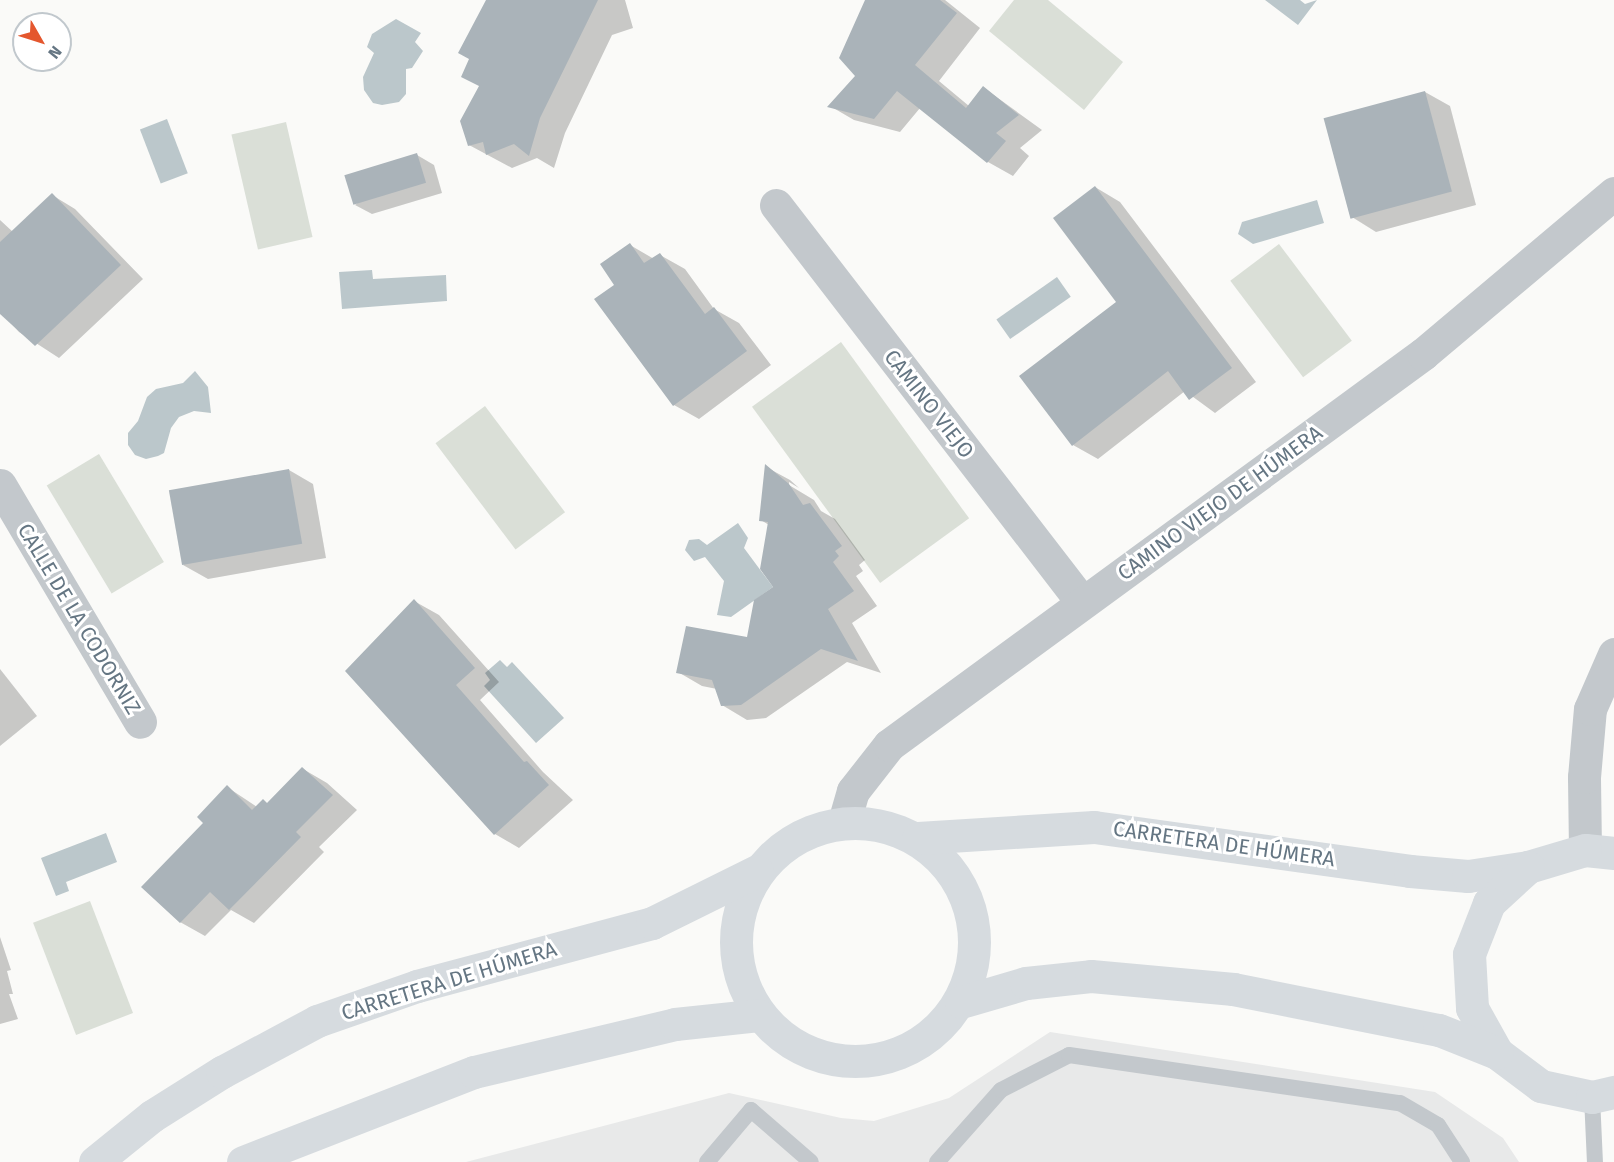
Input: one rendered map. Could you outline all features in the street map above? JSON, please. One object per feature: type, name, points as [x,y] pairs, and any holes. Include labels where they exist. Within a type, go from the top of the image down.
[{"type":"street","name":"CAMINO VIEJO DE HÚMERA","points":[[844,822],[853,791],[889,745],[1423,354],[1614,193]]},
{"type":"street","name":"CAMINO VIEJO","points":[[776,206],[1082,602]]},
{"type":"street","name":"CALLE DE LA CODORNIZ","points":[[0,485],[140,722]]},
{"type":"street","points":[[1599,851],[1584,777],[1590,709],[1614,654]]},
{"type":"street","points":[[844,822],[886,824],[918,838],[968,897],[976,950],[961,1002],[934,1034],[899,1053],[848,1063],[805,1052],[759,1015],[743,986],[735,952],[741,904],[757,871],[798,836],[844,822]]},
{"type":"street","name":"CARRETERA DE HÚMERA","points":[[918,838],[1094,827],[1410,871],[1468,876],[1528,867],[1599,851]]},
{"type":"street","points":[[1497,1053],[1472,1008],[1469,954],[1489,903],[1528,867]]},
{"type":"street","name":"CARRETERA DE HÚMERA","points":[[95,1162],[162,1110],[222,1072],[317,1021],[417,986],[652,924],[757,871]]},
{"type":"street","points":[[961,1002],[1026,983],[1091,976],[1233,988],[1439,1030],[1497,1053],[1541,1086],[1603,1094]]},
{"type":"street","points":[[243,1162],[474,1072],[675,1024],[759,1015]]},
{"type":"lane","points":[[936,1162],[1001,1090],[1069,1055],[1400,1103],[1438,1125],[1462,1162]]},
{"type":"lane","points":[[1595,1162],[1603,1094]]},
{"type":"lane","points":[[707,1162],[751,1110],[811,1162]]},
{"type":"shaded area","points":[[1014,0],[1048,0],[1123,62],[1084,110],[989,31]]},
{"type":"shaded area","points":[[1265,0],[1300,0],[1305,4],[1317,0],[1298,25]]},
{"type":"shaded area","points":[[396,19],[421,33],[415,42],[423,51],[412,68],[406,69],[406,94],[399,102],[382,105],[373,103],[364,90],[363,77],[374,53],[367,47],[372,34]]},
{"type":"shaded area","points":[[167,119],[188,173],[161,184],[140,129]]},
{"type":"shaded area","points":[[286,122],[313,237],[258,250],[231,135]]},
{"type":"shaded area","points":[[1317,200],[1324,223],[1253,244],[1238,234],[1242,222]]},
{"type":"shaded area","points":[[1279,244],[1352,341],[1303,377],[1230,281]]},
{"type":"shaded area","points":[[372,270],[373,279],[446,275],[447,301],[342,309],[339,272]]},
{"type":"shaded area","points":[[1057,277],[1071,297],[1010,339],[996,319]]},
{"type":"shaded area","points":[[841,342],[969,518],[880,583],[752,407]]},
{"type":"shaded area","points":[[195,371],[208,387],[211,413],[194,411],[179,417],[171,428],[164,453],[146,459],[135,455],[128,445],[128,433],[138,421],[147,397],[156,389],[183,383]]},
{"type":"shaded area","points":[[485,406],[565,512],[516,550],[435,443]]},
{"type":"shaded area","points":[[99,454],[164,562],[112,593],[47,485]]},
{"type":"shaded area","points":[[738,523],[748,538],[744,548],[773,587],[731,617],[717,615],[724,581],[705,557],[694,561],[685,550],[689,540],[699,539],[707,545]]},
{"type":"shaded area","points":[[500,660],[507,667],[512,662],[564,718],[536,743],[484,686],[490,680],[485,673]]},
{"type":"shaded area","points":[[106,833],[117,862],[66,882],[69,891],[56,896],[41,858]]},
{"type":"shaded area","points":[[90,901],[133,1013],[76,1035],[33,923]]},
{"type":"shaded area","points":[[1050,1032],[1435,1092],[1503,1138],[1519,1162],[466,1162],[729,1093],[841,1118],[874,1121],[949,1098]]},
{"type":"building","points":[[486,0],[598,0],[540,118],[529,156],[514,144],[486,155],[483,142],[468,146],[460,121],[479,86],[461,77],[469,59],[458,53]]},
{"type":"building","points":[[865,0],[940,0],[957,13],[915,65],[966,108],[983,86],[1019,115],[996,133],[1006,141],[987,163],[897,91],[874,119],[827,107],[855,76],[839,58]]},
{"type":"building","points":[[1425,91],[1452,191],[1350,219],[1324,118]]},
{"type":"building","points":[[417,153],[426,183],[353,205],[344,175]]},
{"type":"building","points":[[1095,186],[1232,368],[1189,400],[1168,371],[1072,446],[1019,376],[1116,302],[1053,218]]},
{"type":"building","points":[[52,193],[121,265],[35,346],[0,314],[0,242]]},
{"type":"building","points":[[630,243],[644,263],[660,253],[705,314],[714,307],[747,351],[673,406],[594,299],[614,285],[600,264]]},
{"type":"building","points":[[765,464],[789,484],[803,505],[810,503],[842,546],[835,551],[839,556],[833,562],[854,591],[828,609],[858,661],[821,649],[741,705],[721,706],[712,680],[676,673],[686,626],[747,637],[754,600],[773,587],[760,569],[768,522],[759,521]]},
{"type":"building","points":[[289,469],[302,544],[182,565],[169,490]]},
{"type":"building","points":[[414,599],[475,668],[456,685],[524,762],[527,761],[549,785],[494,835],[345,671]]},
{"type":"building","points":[[302,767],[333,795],[296,832],[301,837],[229,910],[210,892],[180,923],[141,887],[203,823],[197,817],[227,785],[252,810],[263,799],[267,803]]}]
